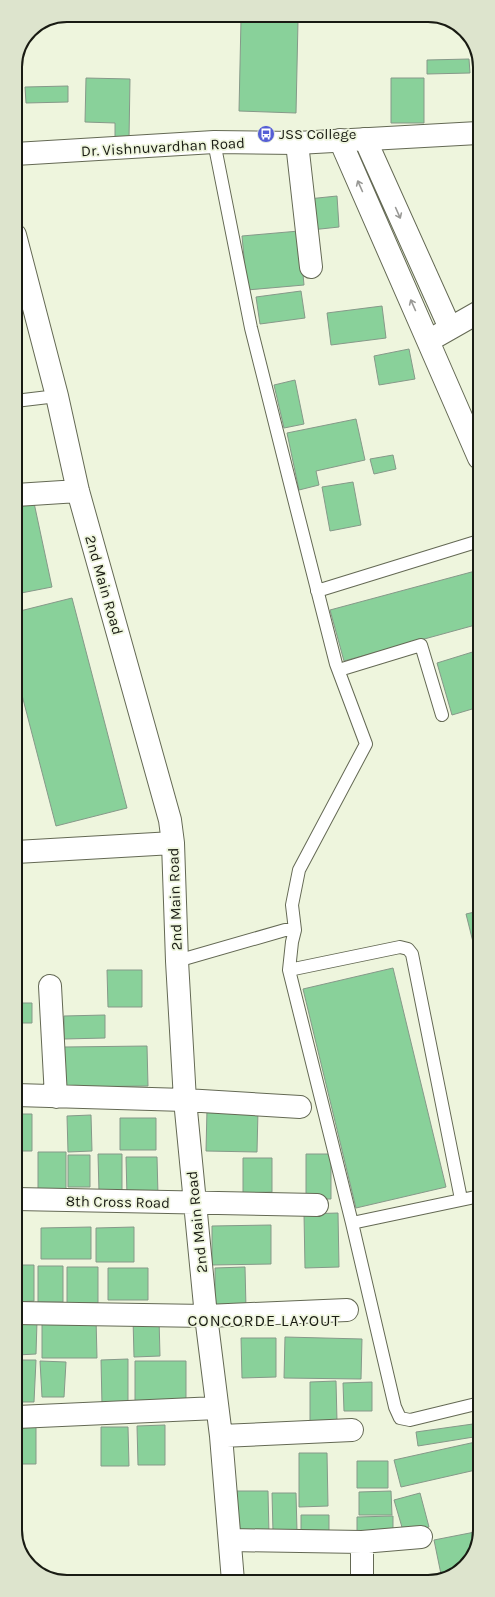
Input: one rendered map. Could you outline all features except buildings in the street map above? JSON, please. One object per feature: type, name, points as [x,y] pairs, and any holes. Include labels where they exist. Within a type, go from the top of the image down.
[{"type":"street","name":"Dr. Vishnuvardhan Road","points":[[22,154],[214,142],[297,143],[473,133]]},
{"type":"street","points":[[365,139],[450,328]]},
{"type":"street","points":[[340,140],[473,444]]},
{"type":"street","points":[[297,143],[311,267]]},
{"type":"street","name":"2nd Main Road","points":[[22,262],[57,396],[78,492],[170,820],[173,843],[177,961],[185,1100],[206,1316],[221,1436],[233,1575]]},
{"type":"street","points":[[428,341],[473,315]]},
{"type":"street","points":[[22,495],[78,492]]},
{"type":"street","points":[[22,852],[173,843]]},
{"type":"street","points":[[50,986],[56,1096]]},
{"type":"street","points":[[22,1095],[185,1100],[300,1107]]},
{"type":"street","name":"8th Cross Road","points":[[22,1199],[316,1205]]},
{"type":"street","points":[[22,1313],[206,1316],[347,1310]]},
{"type":"street","points":[[22,1417],[217,1408]]},
{"type":"street","points":[[221,1436],[352,1430]]},
{"type":"street","points":[[230,1540],[362,1542],[421,1538]]},
{"type":"street","points":[[362,1542],[362,1575]]},
{"type":"lane","points":[[214,142],[251,328],[317,591],[339,670],[366,744],[299,870],[292,905],[295,930],[289,970],[352,1223],[395,1407],[400,1418],[410,1420],[473,1405]]},
{"type":"lane","points":[[22,400],[57,396]]},
{"type":"lane","points":[[317,591],[473,543]]},
{"type":"lane","points":[[339,670],[421,645],[442,715]]},
{"type":"lane","points":[[177,961],[285,930],[295,930]]},
{"type":"lane","points":[[289,970],[400,947],[408,949],[412,954],[461,1199]]},
{"type":"lane","points":[[352,1223],[473,1197]]},
{"type":"place","name":"JSS College","points":[[266,134]]},
{"type":"district","name":"CONCORDE LAYOUT","points":[[264,1320]]}]
